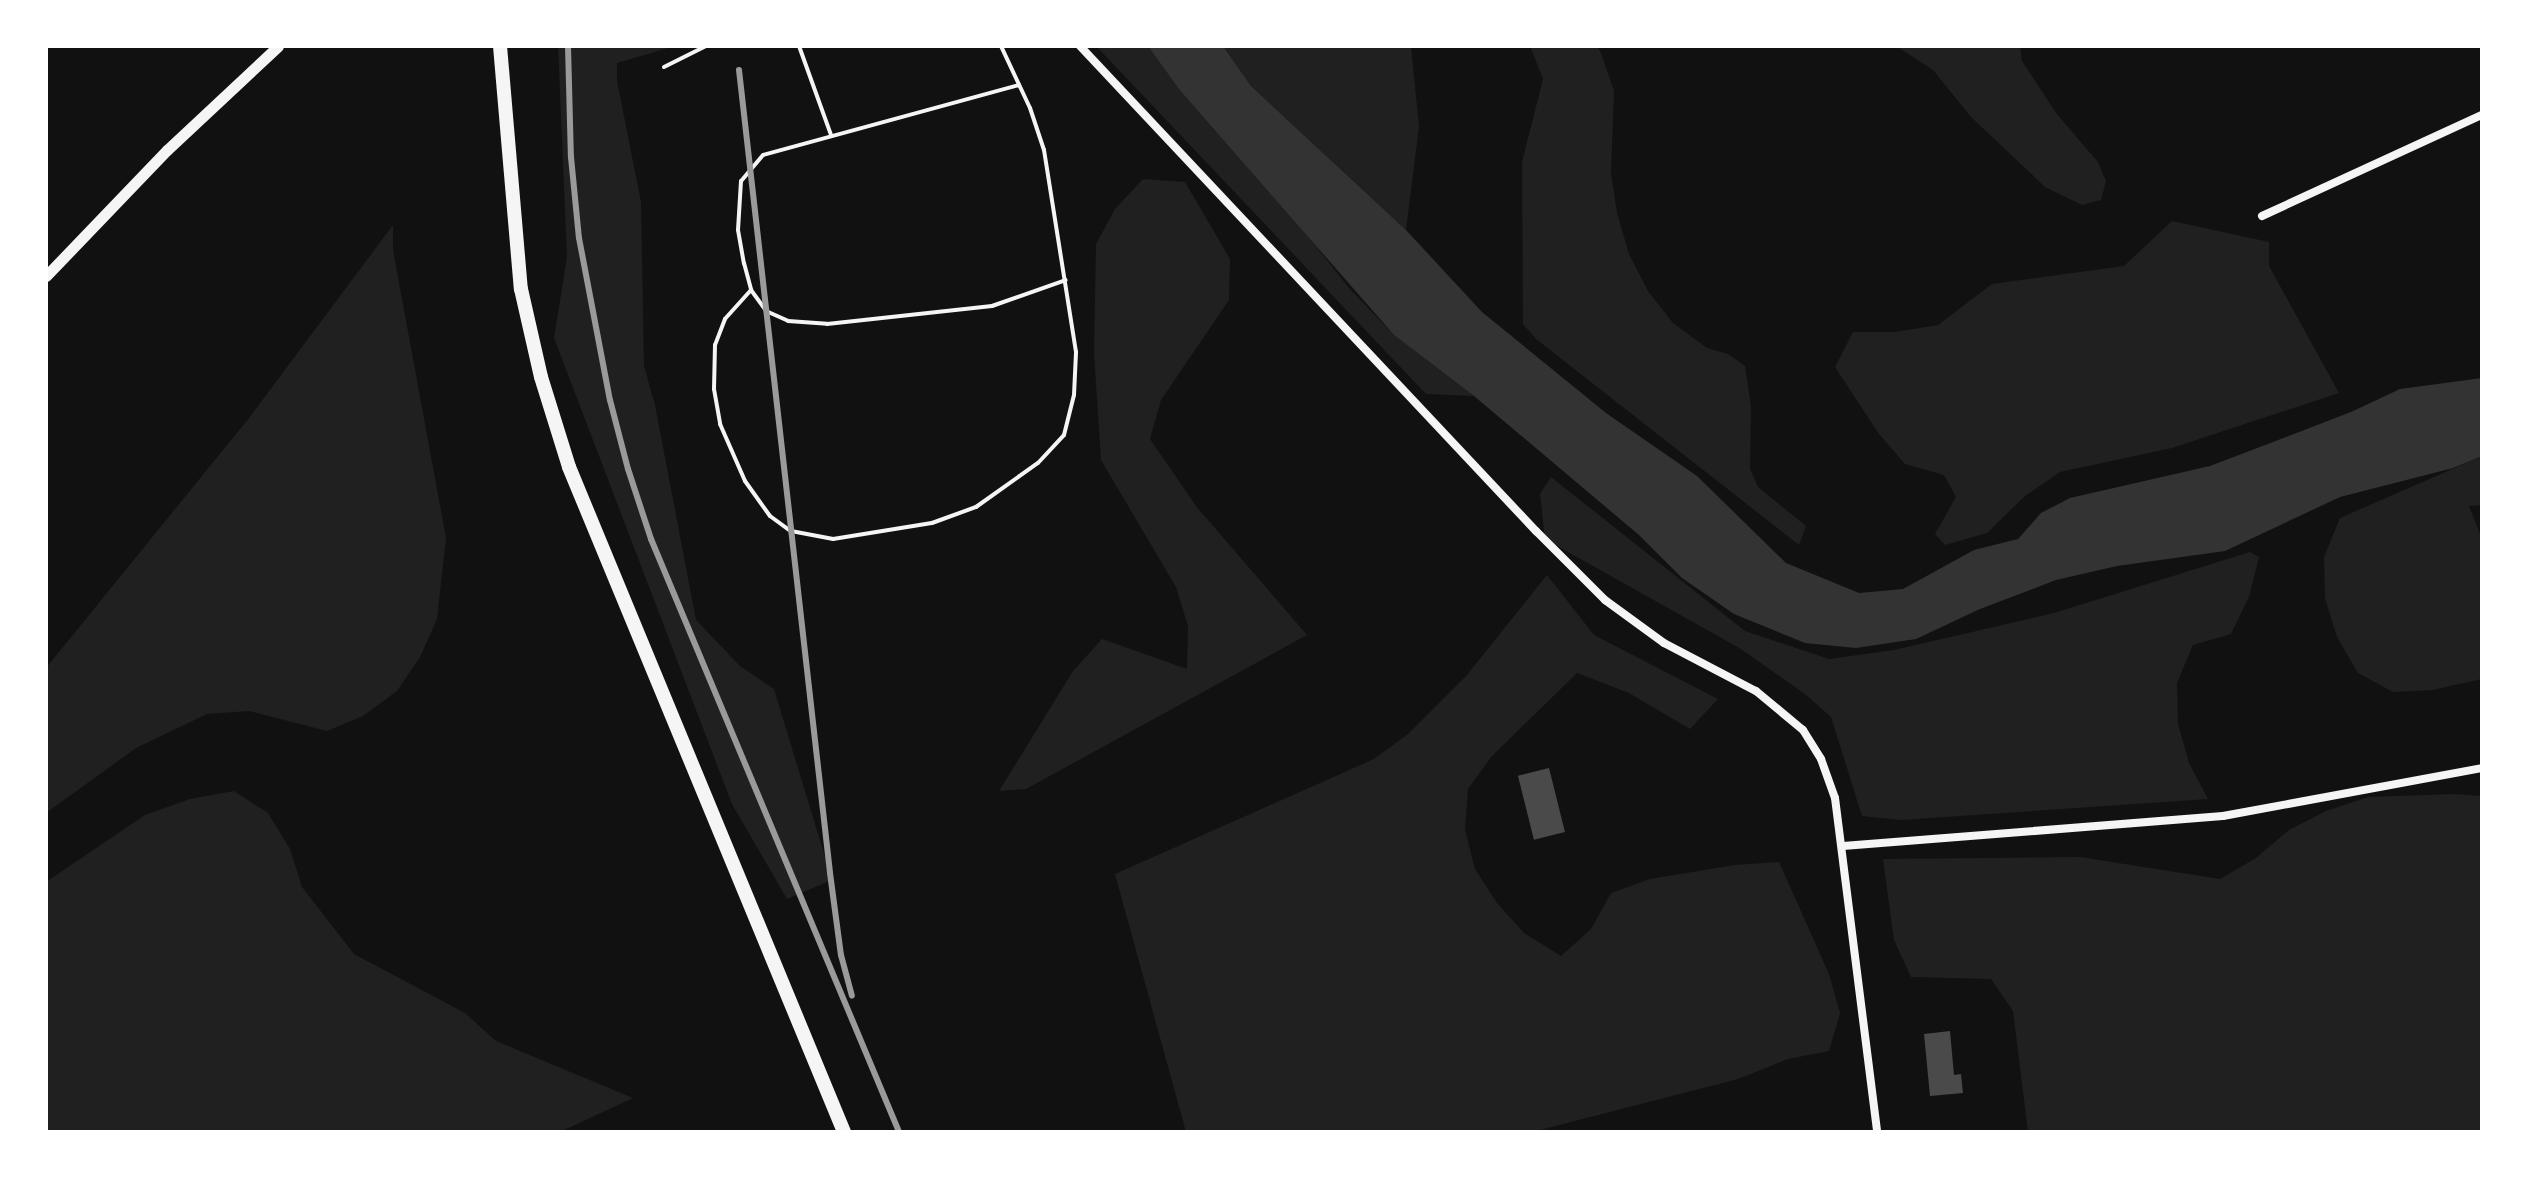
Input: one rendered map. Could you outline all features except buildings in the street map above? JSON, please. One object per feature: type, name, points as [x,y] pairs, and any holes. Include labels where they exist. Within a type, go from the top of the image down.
[{"type":"main road","points":[[500,46],[521,289],[541,377],[569,467],[844,1132]]},
{"type":"street","points":[[46,276],[167,150],[278,46]]},
{"type":"street","points":[[1080,46],[1536,531],[1605,600],[1664,643],[1756,691],[1803,730],[1826,772],[1843,846],[1877,1132]]},
{"type":"street","points":[[2262,216],[2482,115]]},
{"type":"street","points":[[1843,846],[2223,816],[2482,768]]},
{"type":"lane","points":[[664,67],[706,46]]},
{"type":"lane","points":[[799,46],[831,135]]},
{"type":"lane","points":[[751,290],[725,319],[715,345],[714,389],[720,424],[745,481],[770,516],[791,531],[833,539],[932,523],[976,507],[1038,463],[1064,435],[1074,395],[1076,352],[1044,150],[1002,48],[1010,46]]},
{"type":"lane","points":[[1019,85],[763,155],[741,181],[738,230],[751,290],[766,311],[788,321],[827,324],[992,306],[1066,280]]},
{"type":"shaded area","points":[[558,46],[675,46],[617,63],[617,81],[641,202],[644,366],[655,405],[696,620],[740,666],[774,689],[832,880],[787,899],[732,804],[554,338],[567,257]]},
{"type":"shaded area","points":[[1096,46],[1148,46],[1178,88],[1284,206],[1349,288],[1394,335],[1474,396],[1426,394]]},
{"type":"shaded area","points":[[1148,46],[1223,46],[1251,86],[1406,230],[1482,312],[1606,413],[1697,476],[1786,563],[1859,593],[1903,589],[1974,550],[2018,539],[2041,513],[2070,498],[2210,466],[2351,412],[2400,389],[2482,378],[2482,456],[2453,468],[2340,497],[2225,551],[2117,566],[2056,580],[1980,609],[1916,639],[1856,648],[1805,643],[1734,614],[1682,578],[1639,535],[1474,396],[1394,335],[1178,88]]},
{"type":"shaded area","points":[[1223,46],[1411,46],[1419,127],[1406,230],[1251,86]]},
{"type":"shaded area","points":[[1530,46],[1597,46],[1601,53],[1614,91],[1611,173],[1617,213],[1629,254],[1648,291],[1673,323],[1707,348],[1728,354],[1745,366],[1751,406],[1750,469],[1758,487],[1806,526],[1799,545],[1536,339],[1523,324],[1522,162],[1543,79]]},
{"type":"shaded area","points":[[1896,46],[2020,46],[2022,61],[2056,113],[2098,162],[2106,181],[2101,200],[2082,205],[2045,187],[1971,117],[1933,70]]},
{"type":"shaded area","points":[[1143,179],[1185,182],[1230,259],[1229,300],[1161,400],[1150,439],[1196,506],[1307,635],[1026,789],[999,791],[1073,671],[1102,639],[1187,669],[1188,626],[1176,587],[1101,460],[1094,353],[1096,244],[1115,209]]},
{"type":"shaded area","points":[[2172,221],[2269,242],[2269,266],[2339,393],[2172,448],[2060,472],[2025,496],[1987,533],[1945,545],[1935,534],[1956,497],[1944,475],[1905,464],[1879,434],[1835,367],[1853,332],[1895,332],[1938,325],[1992,284],[2124,266]]},
{"type":"shaded area","points":[[393,225],[393,250],[446,538],[437,619],[420,657],[397,691],[363,716],[327,731],[249,711],[207,714],[136,748],[46,813],[46,668],[249,418]]},
{"type":"shaded area","points":[[2482,456],[2482,505],[2469,506],[2482,539],[2482,679],[2432,690],[2393,692],[2358,673],[2337,637],[2325,598],[2324,557],[2340,518]]},
{"type":"shaded area","points":[[1551,477],[1745,631],[1829,659],[1894,650],[2054,613],[2250,552],[2259,557],[2249,597],[2231,634],[2193,645],[2177,683],[2178,724],[2189,763],[2208,799],[1901,820],[1862,816],[1831,717],[1805,694],[1741,649],[1545,539],[1540,494]]},
{"type":"shaded area","points":[[1547,575],[1594,635],[1718,699],[1690,729],[1629,693],[1577,673],[1491,757],[1468,789],[1465,830],[1475,869],[1497,903],[1524,933],[1561,956],[1591,929],[1611,893],[1650,879],[1735,865],[1779,862],[1829,974],[1840,1013],[1829,1051],[1788,1059],[1738,1079],[1532,1132],[1186,1132],[1115,874],[1374,759],[1408,734],[1467,675]]},
{"type":"shaded area","points":[[234,791],[268,813],[290,849],[302,887],[354,954],[465,1013],[496,1041],[633,1098],[560,1132],[46,1132],[46,882],[145,815],[190,799]]},
{"type":"shaded area","points":[[2482,796],[2482,1132],[2028,1132],[2013,1011],[1991,979],[1911,977],[1894,940],[1883,859],[2080,857],[2220,879],[2256,858],[2289,830],[2326,811],[2368,797]]},
{"type":"railway","points":[[568,46],[571,157],[579,238],[610,400],[628,469],[651,539],[899,1132]]},
{"type":"railway","points":[[739,70],[830,873],[841,955],[852,996]]}]
